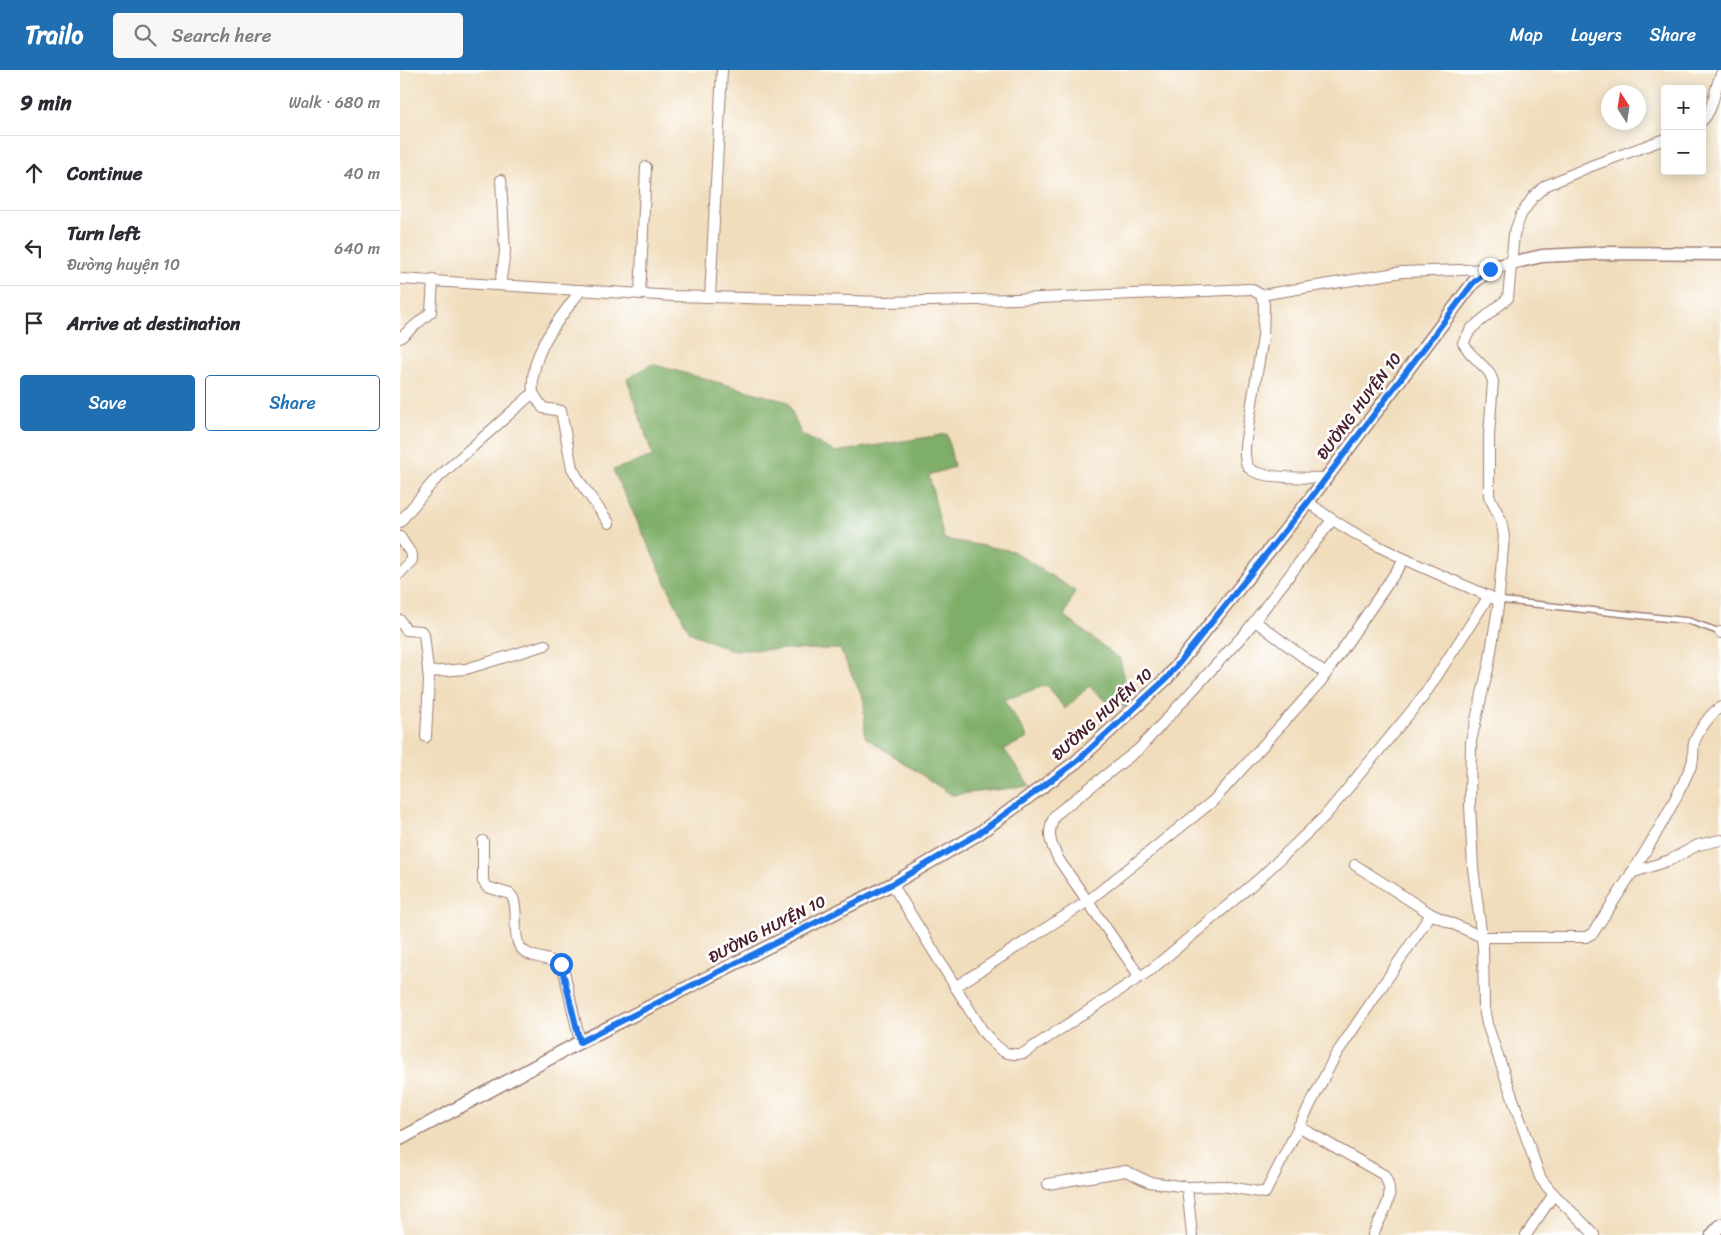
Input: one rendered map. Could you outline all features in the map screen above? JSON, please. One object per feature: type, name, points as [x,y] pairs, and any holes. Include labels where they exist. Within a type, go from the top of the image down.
[{"type":"street","points":[[710,297],[722,70]]},
{"type":"street","points":[[1706,116],[1711,110],[1714,88],[1721,74]]},
{"type":"street","points":[[1594,1235],[1580,1218],[1545,1184],[1534,1165],[1487,1024],[1484,1008],[1482,936],[1473,868],[1470,805],[1471,741],[1489,664],[1494,598],[1503,527],[1489,496],[1489,435],[1493,381],[1490,372],[1470,353],[1463,343],[1471,329],[1508,298],[1514,234],[1521,215],[1533,197],[1544,186],[1661,141]]},
{"type":"street","points":[[640,294],[646,167]]},
{"type":"street","points":[[500,285],[505,252],[501,180]]},
{"type":"street","name":"ĐƯỜNG HUYỆN 10","points":[[400,1139],[580,1042],[892,884],[978,834],[1076,762],[1167,678],[1308,502],[1473,283],[1490,269],[1510,262],[1542,256],[1605,253],[1721,254]]},
{"type":"street","points":[[1261,296],[1402,272],[1490,269]]},
{"type":"street","points":[[400,279],[640,294],[884,302],[1015,299],[1251,289],[1261,296],[1264,304],[1263,336],[1245,445],[1248,465],[1251,470],[1264,475],[1326,478]]},
{"type":"street","points":[[400,338],[431,312],[433,280]]},
{"type":"street","points":[[581,290],[548,332],[537,361],[532,384],[533,393],[543,408],[561,411],[572,468],[609,523]]},
{"type":"street","points":[[400,522],[433,482],[533,393]]},
{"type":"street","points":[[1308,502],[1332,520],[1404,560],[1494,598]]},
{"type":"street","points":[[1140,977],[1088,902],[1049,841],[1050,826],[1055,815],[1139,749],[1255,621],[1332,520]]},
{"type":"street","points":[[400,537],[412,555],[412,560],[400,573]]},
{"type":"street","points":[[956,987],[1088,902],[1213,800],[1326,674],[1404,560]]},
{"type":"street","points":[[892,884],[984,1033],[1000,1050],[1012,1056],[1024,1053],[1140,977],[1259,879],[1325,816],[1423,697],[1494,598]]},
{"type":"street","points":[[400,620],[403,631],[423,632],[428,672],[426,737]]},
{"type":"street","points":[[1255,621],[1326,674]]},
{"type":"street","points":[[428,672],[466,669],[546,645]]},
{"type":"street","points":[[1355,866],[1431,914],[1482,936],[1586,937],[1593,933],[1631,873],[1693,763],[1694,743],[1700,732],[1716,710],[1721,708]]},
{"type":"street","points":[[1631,873],[1670,860],[1698,845],[1721,840]]},
{"type":"street","points":[[482,841],[483,881],[487,887],[510,894],[513,898],[514,924],[519,945],[524,951],[563,967],[580,1042]]},
{"type":"street","points":[[1048,1184],[1126,1172],[1149,1182],[1187,1187],[1223,1186],[1265,1193],[1335,1056],[1431,914]]},
{"type":"street","points":[[1298,1126],[1384,1175],[1390,1184],[1391,1194],[1374,1235]]},
{"type":"street","points":[[1187,1187],[1192,1235]]},
{"type":"street","points":[[1526,1235],[1554,1194]]},
{"type":"street","points":[[1712,1235],[1721,1224]]},
{"type":"lane","points":[[1494,598],[1689,621],[1721,632]]},
{"type":"green space","points":[[652,364],[788,402],[801,434],[835,452],[947,434],[954,467],[929,475],[944,539],[1013,551],[1075,591],[1064,616],[1120,659],[1130,704],[1114,709],[1089,686],[1065,709],[1047,685],[1004,700],[1028,738],[1004,749],[1030,786],[952,795],[865,737],[864,701],[840,649],[730,650],[689,632],[613,470],[653,456],[627,379]]},
{"type":"route","points":[[561,964],[580,1042],[892,884],[978,834],[1076,762],[1167,678],[1238,592],[1308,502],[1473,283],[1490,269]]}]
